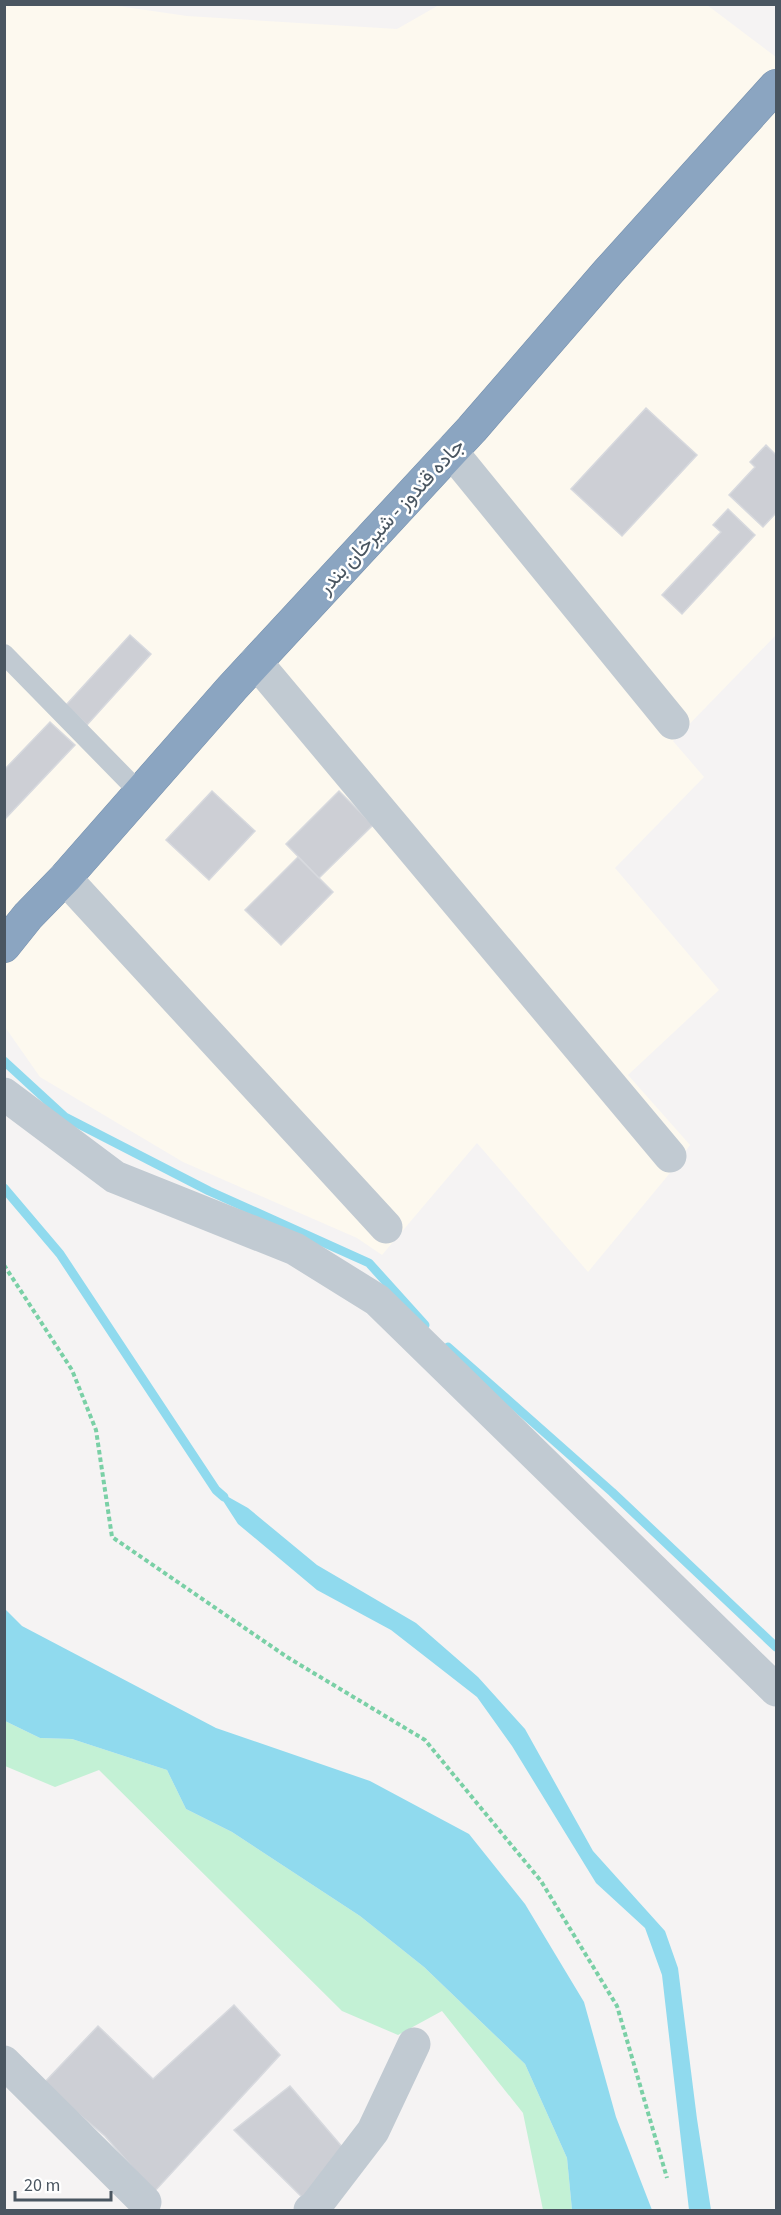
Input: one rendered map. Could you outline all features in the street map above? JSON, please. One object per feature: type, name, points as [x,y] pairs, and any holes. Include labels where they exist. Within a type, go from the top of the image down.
[{"type":"highway","name":"جاده قندوز - شیرخان بندر","points":[[4,946],[28,916],[65,878],[256,662],[451,451],[608,272],[777,86]]},
{"type":"street","points":[[451,451],[673,723]]},
{"type":"street","points":[[256,662],[670,1156]]},
{"type":"street","points":[[65,878],[386,1227]]},
{"type":"street","points":[[4,1094],[115,1176],[295,1249],[377,1300],[777,1690]]},
{"type":"street","points":[[310,2211],[373,2131],[414,2044]]},
{"type":"street","points":[[4,2062],[145,2202]]},
{"type":"lane","points":[[4,654],[140,792]]},
{"type":"path","points":[[4,1265],[72,1371],[96,1430],[112,1537],[287,1657],[425,1740],[541,1881],[617,2006],[667,2178]]},
{"type":"shaded area","points":[[104,4],[187,16],[397,29],[439,5],[707,5],[776,57],[776,635],[673,741],[704,777],[615,868],[719,990],[628,1075],[690,1145],[670,1173],[588,1272],[477,1143],[382,1255],[357,1238],[183,1162],[40,1077],[5,1027],[4,5]]},
{"type":"green space","points":[[5,1721],[40,1738],[72,1739],[167,1770],[186,1809],[232,1832],[360,1916],[424,1967],[525,2064],[567,2158],[572,2210],[543,2210],[523,2113],[442,2011],[398,2035],[342,2011],[99,1770],[55,1787],[5,1766]]},
{"type":"water","points":[[216,1490],[248,1508],[317,1565],[416,1623],[478,1677],[525,1729],[593,1851],[665,1931],[678,1968],[711,2210],[689,2210],[662,1975],[645,1928],[596,1883],[512,1746],[477,1697],[391,1630],[317,1590],[238,1524]]},
{"type":"water","points":[[5,1609],[22,1626],[216,1728],[370,1781],[469,1834],[525,1904],[584,2002],[616,2117],[652,2210],[572,2210],[567,2158],[525,2064],[424,1967],[360,1916],[232,1832],[186,1809],[167,1770],[72,1739],[40,1738],[5,1721]]},
{"type":"building","points":[[646,408],[697,455],[622,536],[571,489]]},
{"type":"building","points":[[766,445],[776,455],[776,513],[763,527],[729,495],[755,467],[750,462]]},
{"type":"building","points":[[728,509],[755,535],[682,614],[662,595],[721,532],[713,525]]},
{"type":"building","points":[[130,635],[151,654],[87,725],[66,705]]},
{"type":"building","points":[[50,722],[75,745],[6,818],[4,814],[4,770]]},
{"type":"building","points":[[212,791],[255,831],[209,880],[166,840]]},
{"type":"building","points":[[339,791],[373,825],[319,878],[286,844]]},
{"type":"building","points":[[298,857],[333,892],[281,945],[245,910]]},
{"type":"building","points":[[234,2005],[280,2055],[154,2192],[105,2136],[43,2084],[98,2026],[153,2079]]},
{"type":"building","points":[[290,2086],[344,2149],[308,2203],[234,2130]]},
{"type":"waterway","points":[[4,1061],[65,1117],[209,1191],[369,1263],[425,1325]]},
{"type":"waterway","points":[[4,1188],[60,1254],[216,1490],[224,1497]]},
{"type":"waterway","points":[[448,1347],[612,1492],[776,1647]]}]
